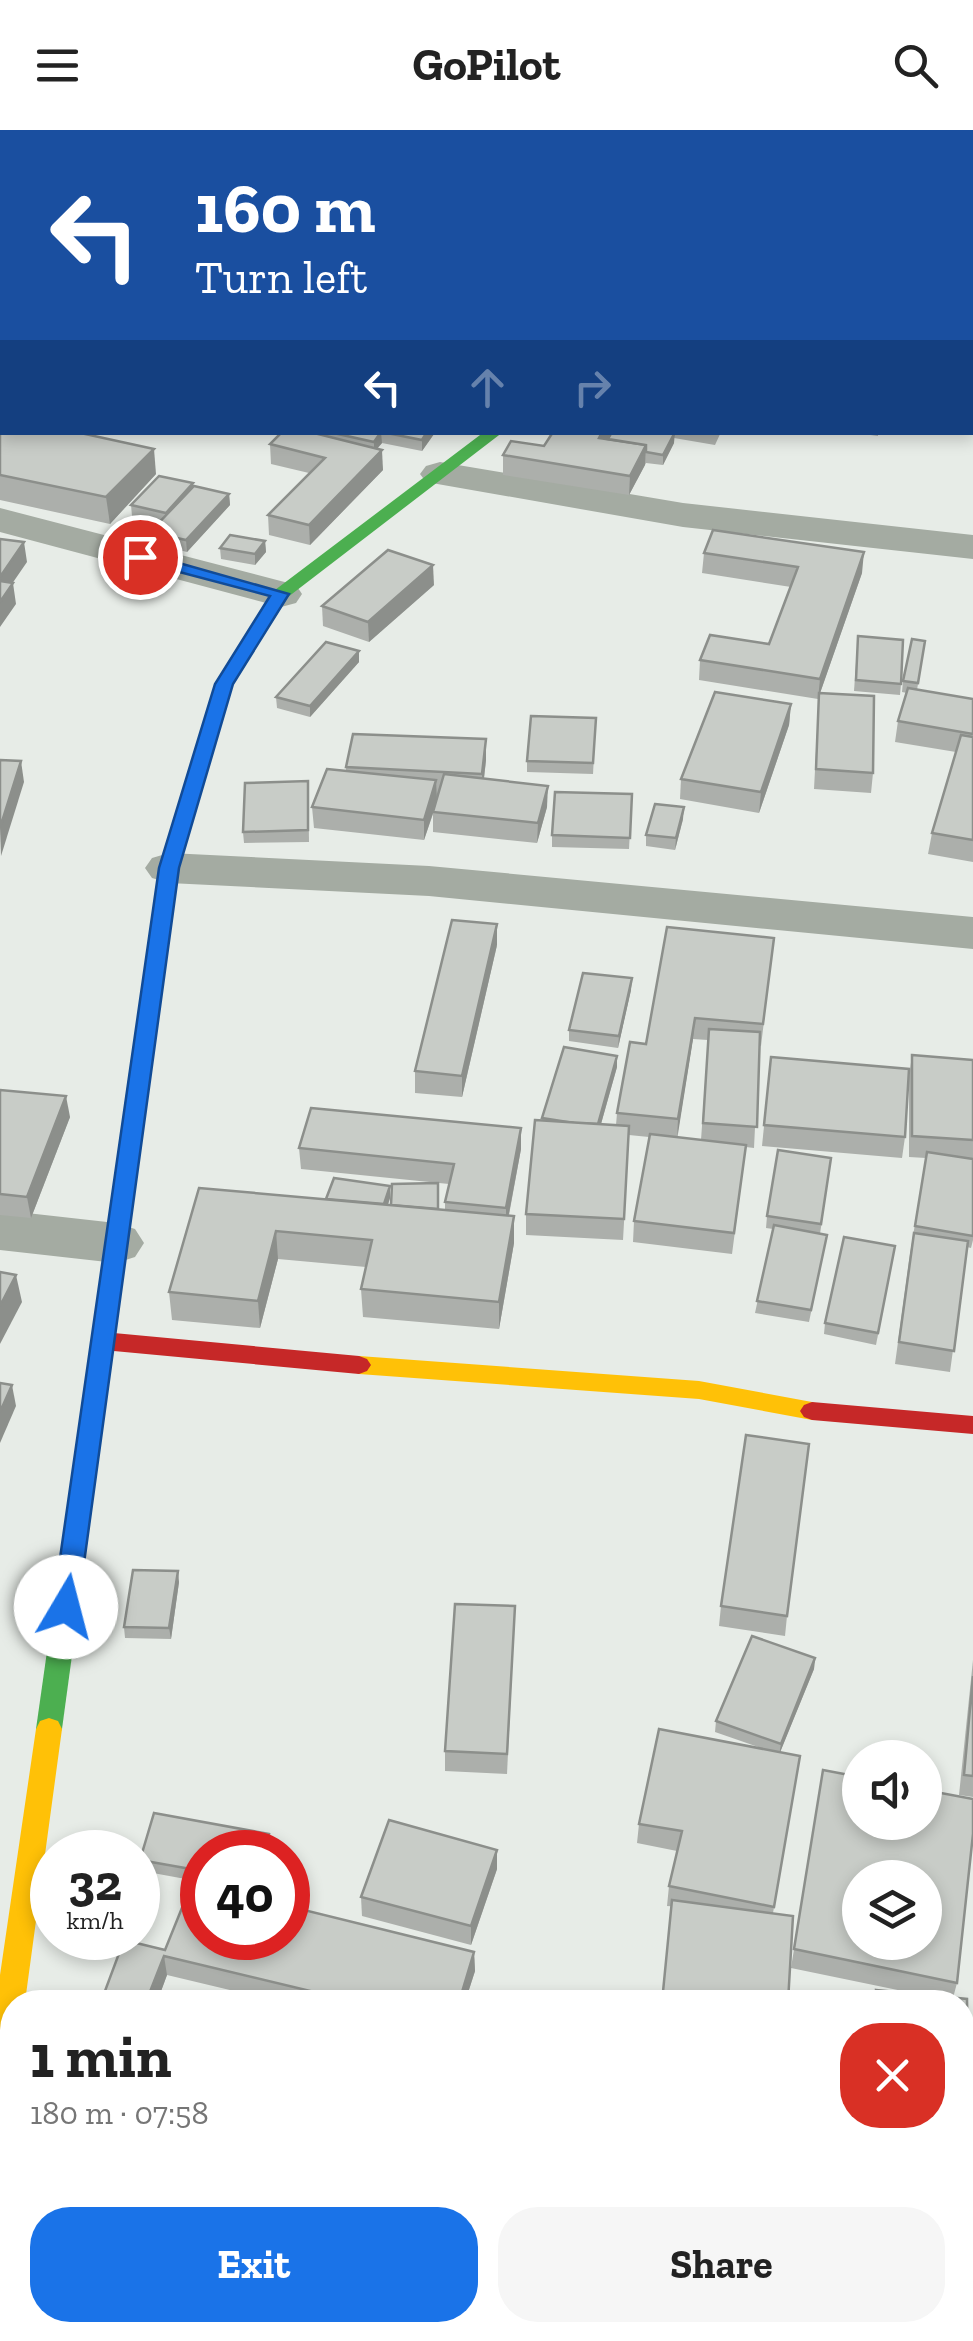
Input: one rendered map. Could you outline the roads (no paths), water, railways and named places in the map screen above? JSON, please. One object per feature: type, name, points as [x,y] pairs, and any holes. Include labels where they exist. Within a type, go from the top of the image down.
[{"type":"street","points":[[16,1990],[169,868],[224,684],[281,594],[491,435]]},
{"type":"street","points":[[440,474],[683,516],[973,547]]},
{"type":"street","points":[[0,520],[281,594]]},
{"type":"street","points":[[169,868],[429,881],[973,933]]},
{"type":"street","points":[[0,1230],[116,1243]]},
{"type":"street","points":[[103,1341],[335,1364],[475,1371],[698,1390],[836,1415],[973,1424]]}]
